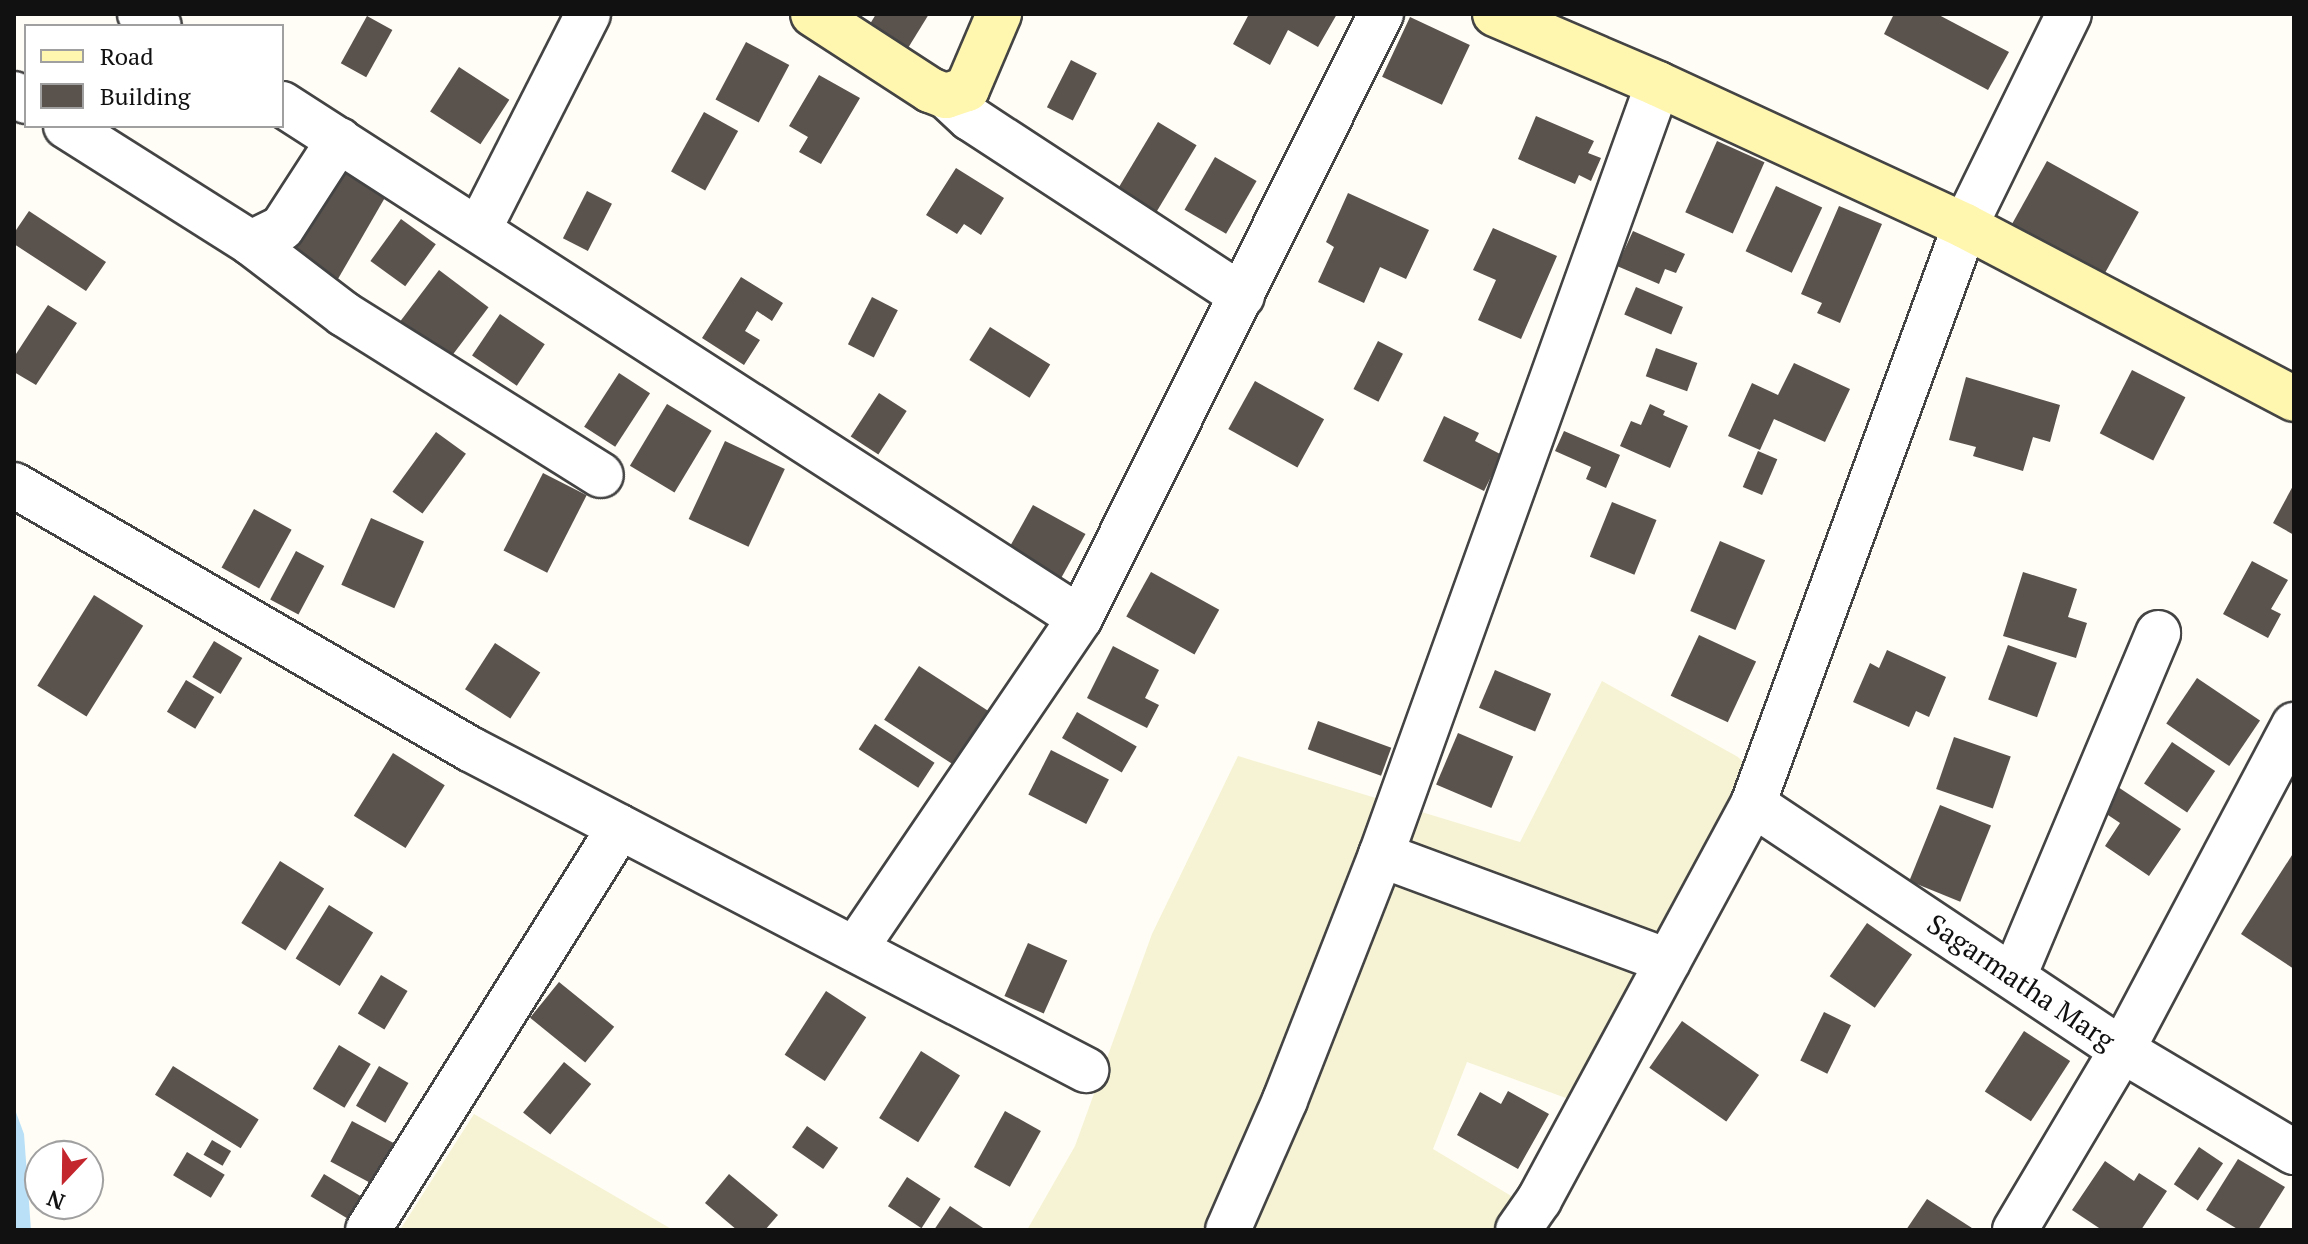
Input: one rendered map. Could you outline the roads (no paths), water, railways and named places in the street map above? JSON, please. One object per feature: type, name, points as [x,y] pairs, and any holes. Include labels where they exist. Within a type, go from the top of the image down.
[{"type":"street","points":[[479,229],[588,14]]},
{"type":"street","points":[[813,14],[930,90],[946,96],[970,118],[1242,296]]},
{"type":"street","points":[[946,96],[967,89],[999,14]]},
{"type":"street","points":[[855,949],[1080,618],[1381,14]]},
{"type":"street","points":[[1495,14],[1658,84],[1965,226],[2294,399]]},
{"type":"street","points":[[1518,1230],[1539,1200],[1753,804],[1965,226],[2069,14]]},
{"type":"street","points":[[1228,1230],[1285,1100],[1381,855],[1658,84]]},
{"type":"street","points":[[284,105],[1080,618]]},
{"type":"street","points":[[69,128],[251,243],[344,314],[601,475]]},
{"type":"street","points":[[251,243],[282,228],[339,140]]},
{"type":"street","points":[[14,485],[470,749],[1086,1070]]},
{"type":"street","points":[[2014,976],[2158,633]]},
{"type":"street","points":[[2015,1230],[2122,1050],[2294,725]]},
{"type":"street","name":"Sagarmatha Marg","points":[[1753,804],[2122,1050],[2294,1152]]},
{"type":"street","points":[[368,1230],[620,827]]},
{"type":"street","points":[[1381,855],[1668,961]]},
{"type":"water","points":[[14,1107],[24,1134],[24,1220],[30,1220],[31,1230],[14,1230]]}]
